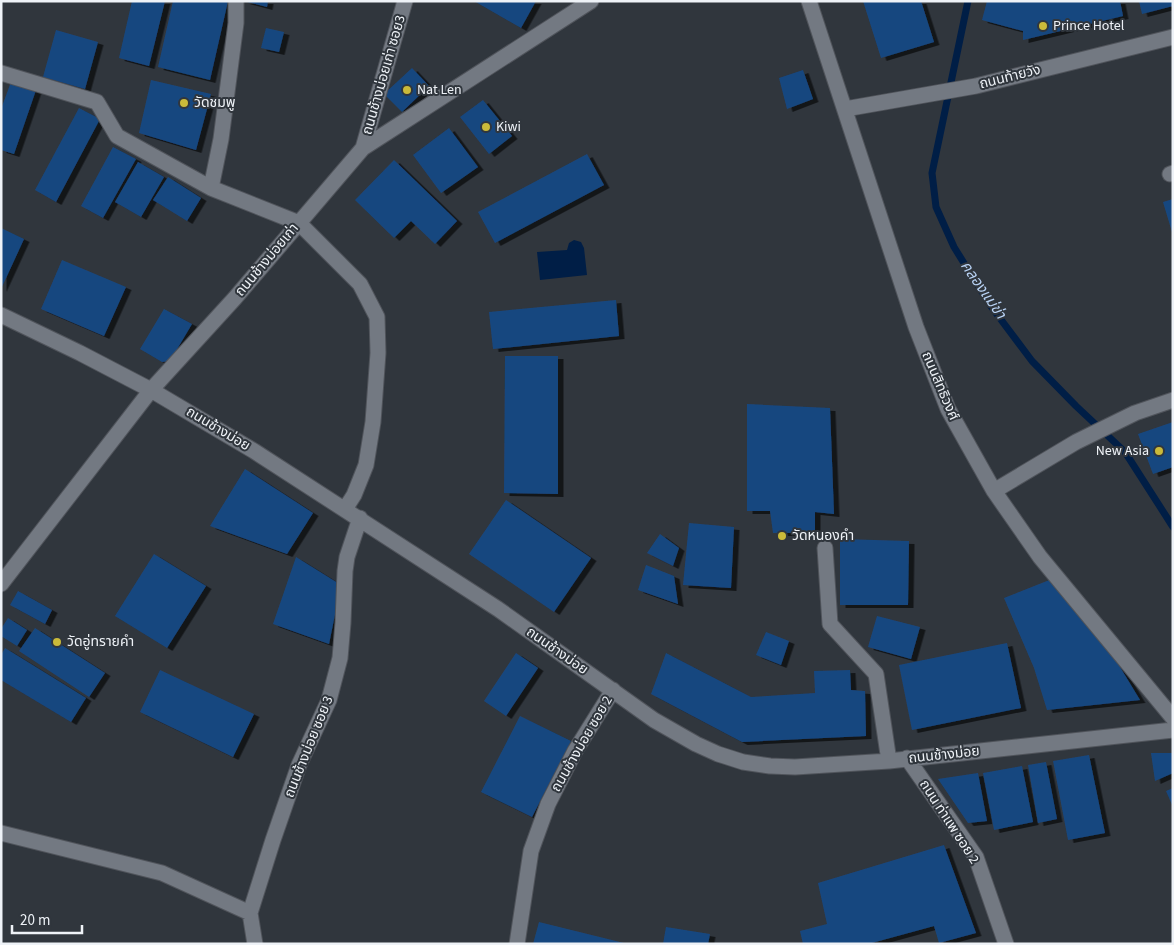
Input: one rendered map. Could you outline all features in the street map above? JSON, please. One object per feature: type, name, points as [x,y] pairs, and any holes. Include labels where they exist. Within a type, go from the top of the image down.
[{"type":"street","points":[[211,188],[221,139],[236,23],[236,1]]},
{"type":"street","name":"ถนนช้างม่อยเก่า ซอย3","points":[[363,148],[405,1]]},
{"type":"street","name":"ถนนช้างม่อยเก่า","points":[[1,584],[152,390],[235,298],[363,148],[591,1]]},
{"type":"street","name":"ถนนสิทธิวงศ์","points":[[809,1],[919,336],[948,409],[994,491],[1040,556],[1173,718]]},
{"type":"street","name":"ถนนท้ายวัง","points":[[845,109],[976,86],[1173,37]]},
{"type":"street","points":[[1,73],[97,102],[117,136],[211,188],[299,223],[360,284],[377,317],[378,353],[372,431],[366,464],[354,495],[345,509]]},
{"type":"street","name":"ถนนช้างม่อย","points":[[1,315],[152,390],[254,451],[498,609],[654,720],[718,754],[743,762],[795,767],[889,761],[1173,730]]},
{"type":"street","points":[[994,491],[1076,442],[1136,412],[1173,400]]},
{"type":"street","name":"ถนนช้างม่อย ซอย 3","points":[[255,944],[250,913],[299,766],[330,700],[340,658],[347,557],[360,518]]},
{"type":"street","points":[[825,548],[830,624],[876,674],[889,761]]},
{"type":"street","name":"ถนนช้างม่อย ซอย 2","points":[[517,944],[532,851],[548,804],[575,751],[613,690]]},
{"type":"street","name":"ถนน ท่าแพ ซอย 2","points":[[908,758],[976,857],[1006,944]]},
{"type":"street","points":[[1,833],[162,873],[250,913]]},
{"type":"water","points":[[574,240],[581,242],[584,248],[587,275],[540,280],[537,252],[567,250],[569,243]]},
{"type":"building","points":[[132,1],[165,1],[149,66],[119,58]]},
{"type":"building","points":[[173,1],[228,1],[210,80],[158,67]]},
{"type":"building","points":[[244,1],[268,1],[267,7]]},
{"type":"building","points":[[474,1],[536,1],[521,28]]},
{"type":"building","points":[[863,1],[921,1],[934,42],[881,58]]},
{"type":"building","name":"Prince Hotel","points":[[987,1],[1120,1],[1123,16],[1023,40],[1023,31],[982,20]]},
{"type":"building","points":[[1139,1],[1173,1],[1173,6],[1142,14]]},
{"type":"building","points":[[266,28],[284,32],[279,52],[261,48]]},
{"type":"building","points":[[56,30],[98,42],[85,89],[43,77]]},
{"type":"building","name":"Nat Len","points":[[412,68],[429,86],[402,112],[384,94]]},
{"type":"building","points":[[803,70],[813,99],[787,109],[779,78]]},
{"type":"building","points":[[151,80],[211,94],[196,150],[139,133]]},
{"type":"building","points":[[11,82],[36,90],[14,154],[1,150],[1,109]]},
{"type":"building","name":"Kiwi","points":[[483,100],[512,136],[489,154],[460,117]]},
{"type":"building","points":[[79,108],[100,119],[56,202],[35,190]]},
{"type":"building","points":[[449,128],[478,167],[441,193],[413,155]]},
{"type":"building","points":[[113,147],[136,159],[103,218],[81,206]]},
{"type":"building","points":[[587,154],[604,185],[495,243],[478,212]]},
{"type":"building","points":[[394,160],[457,221],[435,244],[411,221],[394,238],[355,200]]},
{"type":"building","points":[[138,162],[164,177],[141,217],[115,202]]},
{"type":"building","points":[[168,177],[201,198],[187,221],[153,200]]},
{"type":"building","points":[[1173,199],[1173,232],[1172,232],[1163,202]]},
{"type":"building","points":[[1,228],[24,239],[1,289]]},
{"type":"building","points":[[62,260],[126,287],[104,336],[41,309]]},
{"type":"building","points":[[616,300],[619,336],[493,349],[489,312]]},
{"type":"building","points":[[164,309],[192,324],[170,361],[162,362],[140,349]]},
{"type":"building","points":[[505,356],[558,356],[558,494],[504,493]]},
{"type":"building","points":[[747,404],[830,408],[834,514],[815,512],[815,533],[773,533],[770,511],[747,511]]},
{"type":"building","name":"New Asia","points":[[1173,422],[1173,467],[1153,474],[1138,434]]},
{"type":"building","points":[[245,469],[313,513],[287,554],[210,526]]},
{"type":"building","points":[[506,500],[591,558],[554,612],[469,554]]},
{"type":"building","points":[[689,523],[734,527],[731,588],[683,585]]},
{"type":"building","points":[[660,534],[679,548],[673,566],[647,553]]},
{"type":"building","points":[[840,539],[909,541],[908,605],[840,605]]},
{"type":"building","points":[[154,554],[206,586],[167,648],[115,616]]},
{"type":"building","points":[[296,557],[341,585],[329,644],[273,624]]},
{"type":"building","points":[[646,565],[674,576],[678,604],[638,590]]},
{"type":"building","points":[[1052,579],[1106,644],[1140,700],[1047,710],[1034,668],[1004,598]]},
{"type":"building","points":[[18,591],[52,610],[45,624],[10,605]]},
{"type":"building","points":[[877,616],[920,627],[911,659],[868,647]]},
{"type":"building","points":[[8,618],[27,630],[17,646],[1,636],[1,629]]},
{"type":"building","points":[[35,628],[105,673],[89,697],[19,651]]},
{"type":"building","points":[[766,632],[789,641],[781,665],[756,655]]},
{"type":"building","points":[[1007,643],[1021,708],[912,730],[899,665]]},
{"type":"building","points":[[5,648],[86,698],[71,722],[1,680],[1,655]]},
{"type":"building","points":[[516,653],[538,668],[506,716],[484,701]]},
{"type":"building","points":[[666,653],[751,697],[815,693],[814,671],[850,670],[851,690],[865,691],[866,736],[742,742],[651,694]]},
{"type":"building","points":[[160,670],[254,714],[233,757],[140,712]]},
{"type":"building","points":[[520,716],[571,741],[532,817],[481,792]]},
{"type":"building","points":[[1151,753],[1173,753],[1173,773],[1155,781]]},
{"type":"building","points":[[1089,755],[1105,833],[1068,840],[1053,761]]},
{"type":"building","points":[[1046,762],[1057,819],[1038,823],[1028,765]]},
{"type":"building","points":[[1022,766],[1033,822],[994,830],[983,773]]},
{"type":"building","points":[[978,773],[987,821],[968,823],[938,779]]},
{"type":"building","points":[[1173,788],[1173,807],[1166,791]]},
{"type":"building","points":[[944,845],[976,933],[939,943],[934,926],[868,944],[803,944],[800,931],[827,924],[818,883]]},
{"type":"building","points":[[539,922],[624,943],[624,944],[533,944]]},
{"type":"building","points":[[666,927],[710,934],[708,944],[663,944]]},
{"type":"waterway","name":"คลองแม่ข่า","points":[[968,1],[932,173],[936,207],[954,247],[990,305],[1032,361],[1125,452],[1173,527]]},
{"type":"place","name":"Prince Hotel","points":[[1043,26]]},
{"type":"place","name":"Nat Len","points":[[407,90]]},
{"type":"place","name":"วัดชมพู","points":[[184,103]]},
{"type":"place","name":"Kiwi","points":[[486,127]]},
{"type":"place","name":"New Asia","points":[[1159,451]]},
{"type":"place","name":"วัดหนองคำ","points":[[782,536]]},
{"type":"place","name":"วัดอู่ทรายคำ","points":[[57,642]]}]
